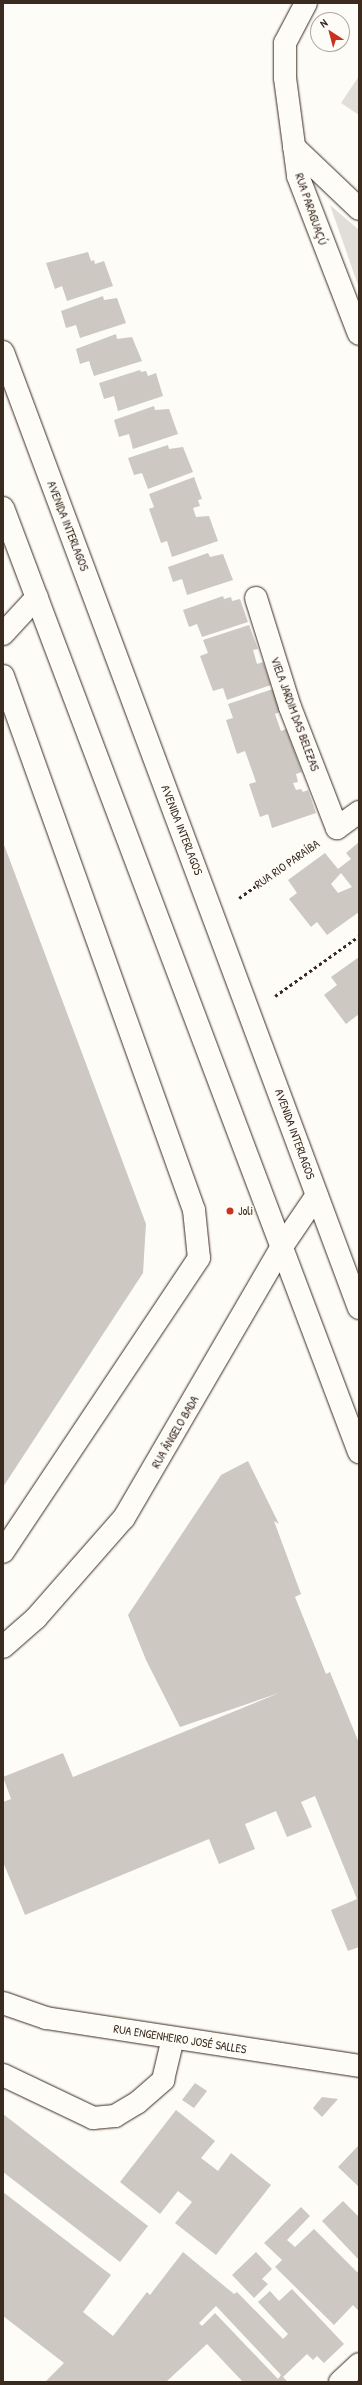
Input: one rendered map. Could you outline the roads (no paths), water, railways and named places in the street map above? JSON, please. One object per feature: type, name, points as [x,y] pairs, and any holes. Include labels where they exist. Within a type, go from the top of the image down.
[{"type":"main road","name":"RUA PARAGUAÇÚ","points":[[301,5],[285,43],[285,78],[298,176],[307,204],[359,334]]},
{"type":"main road","points":[[294,147],[359,209]]},
{"type":"main road","name":"AVENIDA INTERLAGOS","points":[[3,352],[251,1014],[359,1308]]},
{"type":"main road","points":[[3,508],[283,1245],[359,1452]]},
{"type":"main road","points":[[3,634],[36,598]]},
{"type":"main road","name":"VIELA JARDIM DAS BELEZAS","points":[[256,598],[290,707],[338,828],[359,812]]},
{"type":"main road","points":[[3,676],[194,1210],[199,1258],[3,1552]]},
{"type":"main road","name":"RUA ÂNGELO BADA","points":[[3,1647],[36,1618],[124,1518],[283,1245],[317,1195]]},
{"type":"main road","name":"RUA ENGENHEIRO JOSÉ SALLES","points":[[3,2003],[46,2018],[359,2066]]},
{"type":"main road","points":[[3,2075],[93,2118],[115,2116],[138,2104],[163,2080],[173,2038]]},
{"type":"main road","points":[[340,2382],[359,2364]]},
{"type":"place","name":"Joli","points":[[230,1211]]}]
